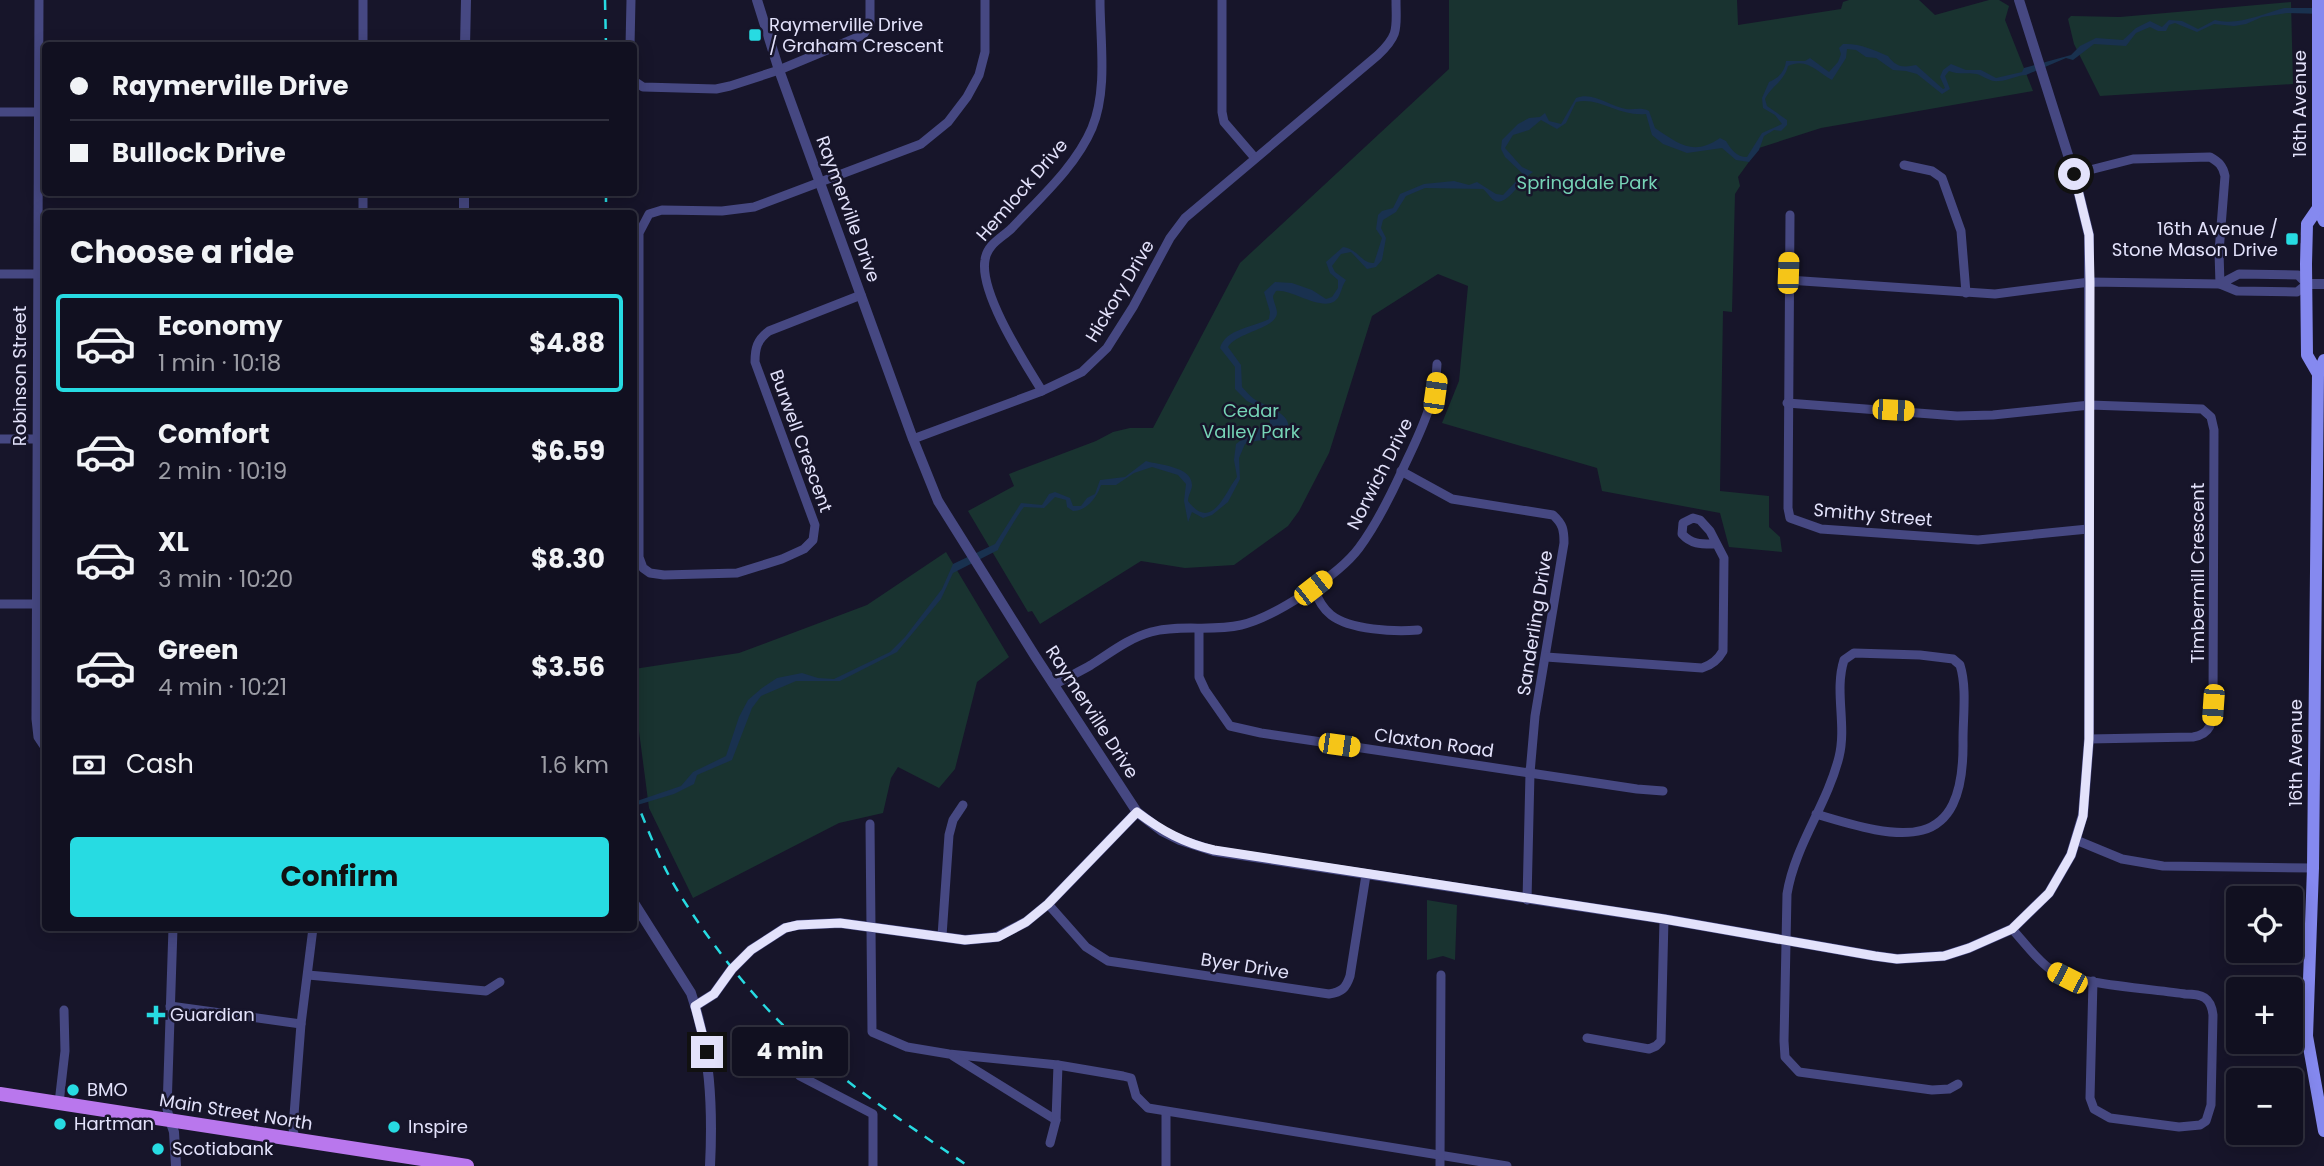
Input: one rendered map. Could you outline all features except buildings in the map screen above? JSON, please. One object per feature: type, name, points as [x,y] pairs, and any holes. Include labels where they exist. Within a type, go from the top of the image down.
[{"type":"main road","name":"16th Avenue","points":[[2318,0],[2318,208],[2324,221]]},
{"type":"main road","name":"16th Avenue","points":[[2318,208],[2307,224],[2307,355],[2318,374]]},
{"type":"main road","name":"16th Avenue","points":[[2324,360],[2318,374],[2318,785],[2307,1036],[2324,1131]]},
{"type":"main road","name":"Main Street North","points":[[0,1094],[467,1166]]},
{"type":"street","name":"Robinson Street","points":[[39,0],[42,112],[38,274],[41,604],[36,719],[38,737],[42,743]]},
{"type":"street","points":[[363,0],[363,42]]},
{"type":"street","points":[[465,42],[466,0]]},
{"type":"street","points":[[630,42],[631,0]]},
{"type":"street","name":"Raymerville Drive","points":[[757,0],[819,182],[938,501],[1137,812],[1162,831],[1196,846],[1366,875],[1664,919],[1897,959],[1944,956],[2012,929],[2049,893],[2071,855],[2086,794],[2089,739],[2089,235],[2074,174],[2019,0]]},
{"type":"street","points":[[637,83],[643,88],[716,89],[779,70],[863,35],[870,24],[870,0]]},
{"type":"street","points":[[819,182],[921,144],[948,122],[979,75],[985,52],[985,0]]},
{"type":"street","name":"Hemlock Drive","points":[[1042,391],[999,313],[988,284],[985,259],[997,239],[1007,232],[1078,153],[1092,128],[1101,79],[1100,0]]},
{"type":"street","points":[[1222,0],[1224,122],[1255,158]]},
{"type":"street","name":"Hickory Drive","points":[[913,439],[1042,391],[1082,372],[1097,359],[1133,307],[1177,227],[1194,209],[1390,44],[1397,27],[1396,0]]},
{"type":"street","points":[[0,112],[42,112]]},
{"type":"street","points":[[2074,174],[2133,159],[2210,157],[2218,161],[2225,176],[2219,252],[2220,284]]},
{"type":"street","points":[[1905,165],[1932,171],[1942,178],[1961,231],[1966,293]]},
{"type":"street","name":"Burwell Crescent","points":[[819,182],[754,207],[722,211],[662,210],[649,214],[643,224],[639,233],[639,557],[643,568],[650,573],[664,575],[737,573],[794,554],[810,545],[815,526],[755,362],[755,349],[761,337],[769,331],[861,295]]},
{"type":"street","name":"Smithy Street","points":[[1790,215],[1787,403],[1790,518],[1821,529],[1978,540],[2088,529]]},
{"type":"street","points":[[0,274],[38,274]]},
{"type":"street","points":[[2220,284],[2239,274],[2298,275],[2307,285]]},
{"type":"street","points":[[1788,280],[1995,294],[2090,282],[2220,284],[2237,291],[2295,292],[2307,285],[2324,284]]},
{"type":"street","name":"Norwich Drive","points":[[1054,685],[1126,643],[1149,633],[1170,628],[1199,629],[1240,625],[1260,619],[1313,588],[1350,559],[1389,499],[1426,417],[1435,393],[1437,364]]},
{"type":"street","points":[[1787,403],[1957,416],[2090,405]]},
{"type":"street","name":"Timbermill Crescent","points":[[2089,739],[2193,737],[2203,736],[2208,732],[2213,705],[2214,458],[2211,417],[2202,410],[2090,405]]},
{"type":"street","points":[[0,439],[41,439]]},
{"type":"street","name":"Sanderling Drive","points":[[1401,471],[1452,499],[1553,515],[1564,530],[1535,716],[1530,773],[1527,900]]},
{"type":"street","points":[[1546,657],[1702,668],[1709,666],[1719,659],[1724,639],[1724,558],[1716,544]]},
{"type":"street","points":[[1313,588],[1322,606],[1342,622],[1396,632],[1418,630]]},
{"type":"street","points":[[0,604],[41,604]]},
{"type":"street","name":"Claxton Road","points":[[1199,629],[1199,677],[1230,726],[1261,733],[1637,789],[1662,790]]},
{"type":"street","points":[[1816,814],[1854,826],[1904,834],[1918,833],[1944,818],[1960,791],[1964,681],[1960,665],[1953,659],[1920,655],[1854,653],[1844,660],[1840,681],[1842,746],[1833,779],[1816,814],[1791,870],[1787,894],[1784,1049],[1784,1057],[1792,1067],[1808,1074],[1932,1090],[1958,1084]]},
{"type":"street","points":[[942,936],[949,835],[953,820],[962,805]]},
{"type":"street","points":[[695,1006],[714,994],[732,969],[751,950],[785,928],[825,922],[965,940],[998,937],[1026,922],[1048,904],[1137,812]]},
{"type":"street","points":[[870,824],[872,1032],[907,1047],[1111,1073],[1131,1079],[1136,1097],[1148,1108],[1166,1112],[1440,1161],[1507,1166]]},
{"type":"street","points":[[2076,840],[2122,859],[2163,866],[2313,868]]},
{"type":"street","name":"Byer Drive","points":[[1048,904],[1086,947],[1108,961],[1329,994],[1340,992],[1347,985],[1350,976],[1366,875]]},
{"type":"street","points":[[637,908],[691,993],[695,1006],[707,1052],[711,1123],[710,1166]]},
{"type":"street","points":[[1587,1038],[1649,1049],[1661,1041],[1664,919]]},
{"type":"street","points":[[2012,929],[2049,969],[2067,978],[2093,981],[2200,994],[2207,998],[2212,1006],[2213,1016],[2211,1105],[2206,1121],[2200,1125],[2179,1127],[2110,1118],[2094,1109],[2090,1098],[2093,981]]},
{"type":"street","points":[[173,931],[167,1109],[174,1132],[176,1166]]},
{"type":"street","points":[[295,1141],[293,1128],[301,1024],[313,931]]},
{"type":"street","points":[[308,975],[485,991],[500,982]]},
{"type":"street","points":[[1440,1161],[1441,975]]},
{"type":"street","points":[[170,1006],[301,1024]]},
{"type":"street","points":[[59,1104],[65,1051],[64,1010]]},
{"type":"street","points":[[764,1041],[800,1076],[873,1114],[873,1166]]},
{"type":"street","points":[[949,1054],[1056,1120]]},
{"type":"street","points":[[1050,1143],[1056,1120],[1058,1065]]},
{"type":"street","points":[[1166,1112],[1166,1166]]},
{"type":"green space","points":[[1449,0],[1737,0],[1738,25],[1841,9],[1843,2],[1849,0],[1919,0],[1935,15],[1989,0],[1999,0],[2009,6],[2005,20],[2033,91],[1821,128],[1759,148],[1738,177],[1740,186],[1735,194],[1732,312],[1723,311],[1720,491],[1769,496],[1769,527],[1780,537],[1782,552],[1729,547],[1720,513],[1602,491],[1597,468],[1442,423],[1459,381],[1468,286],[1438,274],[1372,316],[1329,453],[1299,511],[1288,526],[1234,565],[1185,568],[1141,561],[1040,624],[1032,611],[1028,612],[968,511],[1014,486],[1009,474],[1113,432],[1130,428],[1153,428],[1240,263],[1449,69]]},
{"type":"green space","points":[[2291,2],[2293,84],[2100,96],[2074,44],[2068,19],[2071,16],[2120,17]]},
{"type":"green space","points":[[946,552],[1009,657],[977,682],[955,769],[939,788],[898,767],[891,778],[883,813],[839,823],[693,898],[649,808],[637,716],[637,669],[739,653],[867,605]]},
{"type":"green space","points":[[1427,900],[1457,905],[1455,960],[1443,956],[1427,960]]},
{"type":"water","points":[[2284,8],[2324,8],[2324,14],[2287,13],[2234,26],[2214,24],[2197,32],[2175,23],[2169,25],[2166,31],[2150,27],[2136,33],[2126,46],[2094,44],[2073,60],[2066,58],[2026,75],[2006,80],[1993,81],[1977,74],[1949,71],[1945,76],[1950,89],[1942,94],[1917,74],[1893,70],[1876,58],[1847,49],[1846,58],[1832,80],[1806,64],[1788,66],[1784,76],[1765,99],[1767,106],[1787,120],[1787,125],[1781,131],[1774,130],[1764,136],[1759,150],[1749,162],[1736,160],[1722,148],[1687,153],[1663,144],[1652,135],[1646,114],[1627,113],[1593,102],[1576,102],[1566,123],[1557,129],[1541,120],[1529,130],[1513,135],[1505,148],[1522,167],[1533,172],[1504,200],[1495,201],[1483,189],[1425,188],[1406,196],[1396,212],[1383,220],[1381,228],[1386,238],[1382,260],[1376,267],[1367,269],[1351,252],[1341,254],[1332,266],[1335,272],[1346,280],[1334,302],[1318,303],[1291,293],[1276,291],[1273,296],[1277,311],[1275,318],[1228,347],[1241,365],[1242,387],[1254,399],[1283,415],[1287,420],[1287,431],[1278,438],[1245,444],[1239,458],[1240,479],[1228,502],[1212,515],[1203,518],[1192,512],[1188,522],[1184,501],[1186,484],[1178,475],[1152,467],[1134,473],[1116,485],[1101,485],[1097,495],[1082,509],[1073,511],[1067,507],[1066,500],[1055,497],[1044,508],[1024,507],[998,550],[953,573],[941,599],[897,652],[840,681],[796,681],[761,696],[752,708],[732,760],[697,775],[694,784],[674,794],[637,805],[637,801],[681,786],[693,772],[726,756],[739,717],[748,700],[777,678],[802,673],[834,679],[890,652],[942,589],[953,564],[995,544],[1021,503],[1042,505],[1049,494],[1055,492],[1070,498],[1073,506],[1081,506],[1087,498],[1095,494],[1100,480],[1125,477],[1146,461],[1174,467],[1186,474],[1192,485],[1188,501],[1197,510],[1204,513],[1217,507],[1237,477],[1234,460],[1236,444],[1257,428],[1268,430],[1270,422],[1266,410],[1247,401],[1235,389],[1235,367],[1220,348],[1223,342],[1234,333],[1269,319],[1270,312],[1264,292],[1275,282],[1292,283],[1312,290],[1326,299],[1332,297],[1338,288],[1338,280],[1330,273],[1326,262],[1343,247],[1374,263],[1382,238],[1376,229],[1378,215],[1393,208],[1400,194],[1424,184],[1454,181],[1469,185],[1477,182],[1496,194],[1503,195],[1523,174],[1505,157],[1501,149],[1502,140],[1518,124],[1529,118],[1540,117],[1545,113],[1549,121],[1561,124],[1576,98],[1589,96],[1626,109],[1649,111],[1655,128],[1687,146],[1702,146],[1720,138],[1737,154],[1747,157],[1762,133],[1782,124],[1775,115],[1763,108],[1762,98],[1769,82],[1781,74],[1786,61],[1805,61],[1810,58],[1829,72],[1838,62],[1841,54],[1839,48],[1843,44],[1872,49],[1888,56],[1900,66],[1916,65],[1943,89],[1945,88],[1940,77],[1943,70],[1951,64],[1966,70],[1981,70],[1996,78],[2071,55],[2080,46],[2096,38],[2123,40],[2136,28],[2150,21],[2162,27],[2169,20],[2182,21],[2198,29],[2215,20],[2232,22]]},
{"type":"railway","points":[[605,0],[606,42]]},
{"type":"railway","points":[[606,196],[606,210]]},
{"type":"railway","points":[[637,803],[672,882],[712,942],[750,990],[792,1034],[837,1073],[968,1166]]},
{"type":"place","name":"Raymerville Drive / Graham Crescent","points":[[755,35]]},
{"type":"place","name":"16th Avenue / Stone Mason Drive","points":[[2292,239]]},
{"type":"place","name":"Guardian","points":[[156,1015]]},
{"type":"place","name":"BMO","points":[[73,1090]]},
{"type":"place","name":"Hartman","points":[[60,1124]]},
{"type":"place","name":"Inspire","points":[[394,1127]]},
{"type":"place","name":"Scotiabank","points":[[158,1149]]},
{"type":"route","points":[[707,1052],[695,1006],[714,994],[732,969],[751,950],[785,928],[825,922],[965,940],[998,937],[1026,922],[1048,904],[1137,812],[1162,831],[1180,840],[1214,850],[1664,919],[1897,959],[1944,956],[2012,929],[2049,893],[2058,879],[2076,840],[2086,794],[2089,739],[2090,282],[2089,235],[2074,174]]},
{"type":"park label","name":"Springdale Park","points":[[1587,183]]},
{"type":"park label","name":"Cedar Valley Park","points":[[1251,421]]}]
